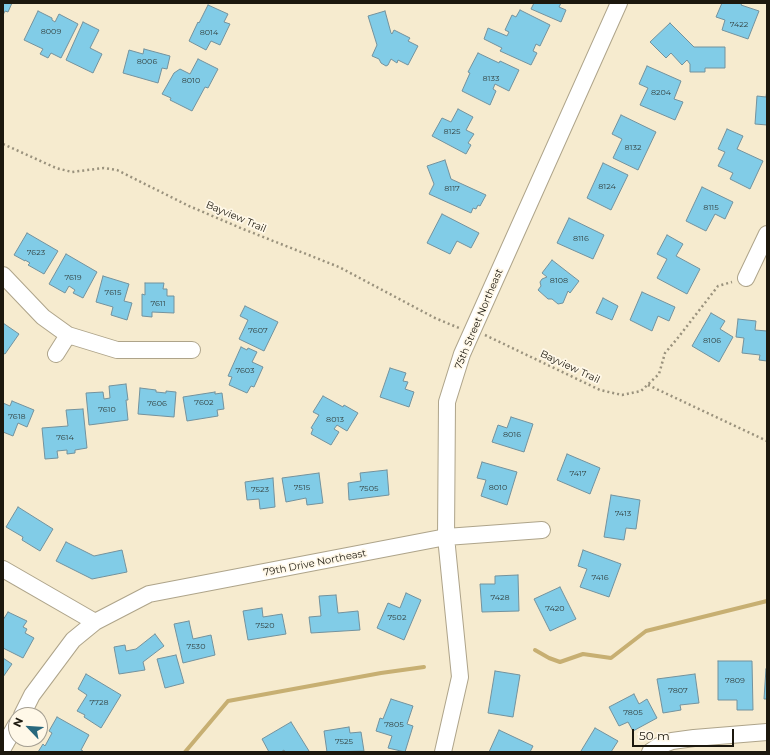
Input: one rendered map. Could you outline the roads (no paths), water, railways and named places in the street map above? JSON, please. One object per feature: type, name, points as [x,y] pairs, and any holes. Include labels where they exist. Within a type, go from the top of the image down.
[{"type":"street","name":"75th Street Northeast","points":[[443,752],[460,677],[446,537],[447,402],[462,354],[620,3]]},
{"type":"street","points":[[746,278],[767,234]]},
{"type":"street","points":[[3,275],[43,316],[68,335],[117,350],[192,350]]},
{"type":"street","points":[[56,354],[68,335]]},
{"type":"street","name":"79th Drive Northeast","points":[[26,707],[32,695],[73,640],[95,622],[150,594],[446,537],[542,530]]},
{"type":"street","points":[[3,570],[95,622]]},
{"type":"street","points":[[650,752],[659,746],[672,741],[767,732]]},
{"type":"street","points":[[3,748],[8,739]]},
{"type":"waterway","points":[[535,650],[560,662],[583,654],[611,658],[646,631],[767,601]]},
{"type":"waterway","points":[[185,752],[228,701],[381,673],[424,667]]}]
